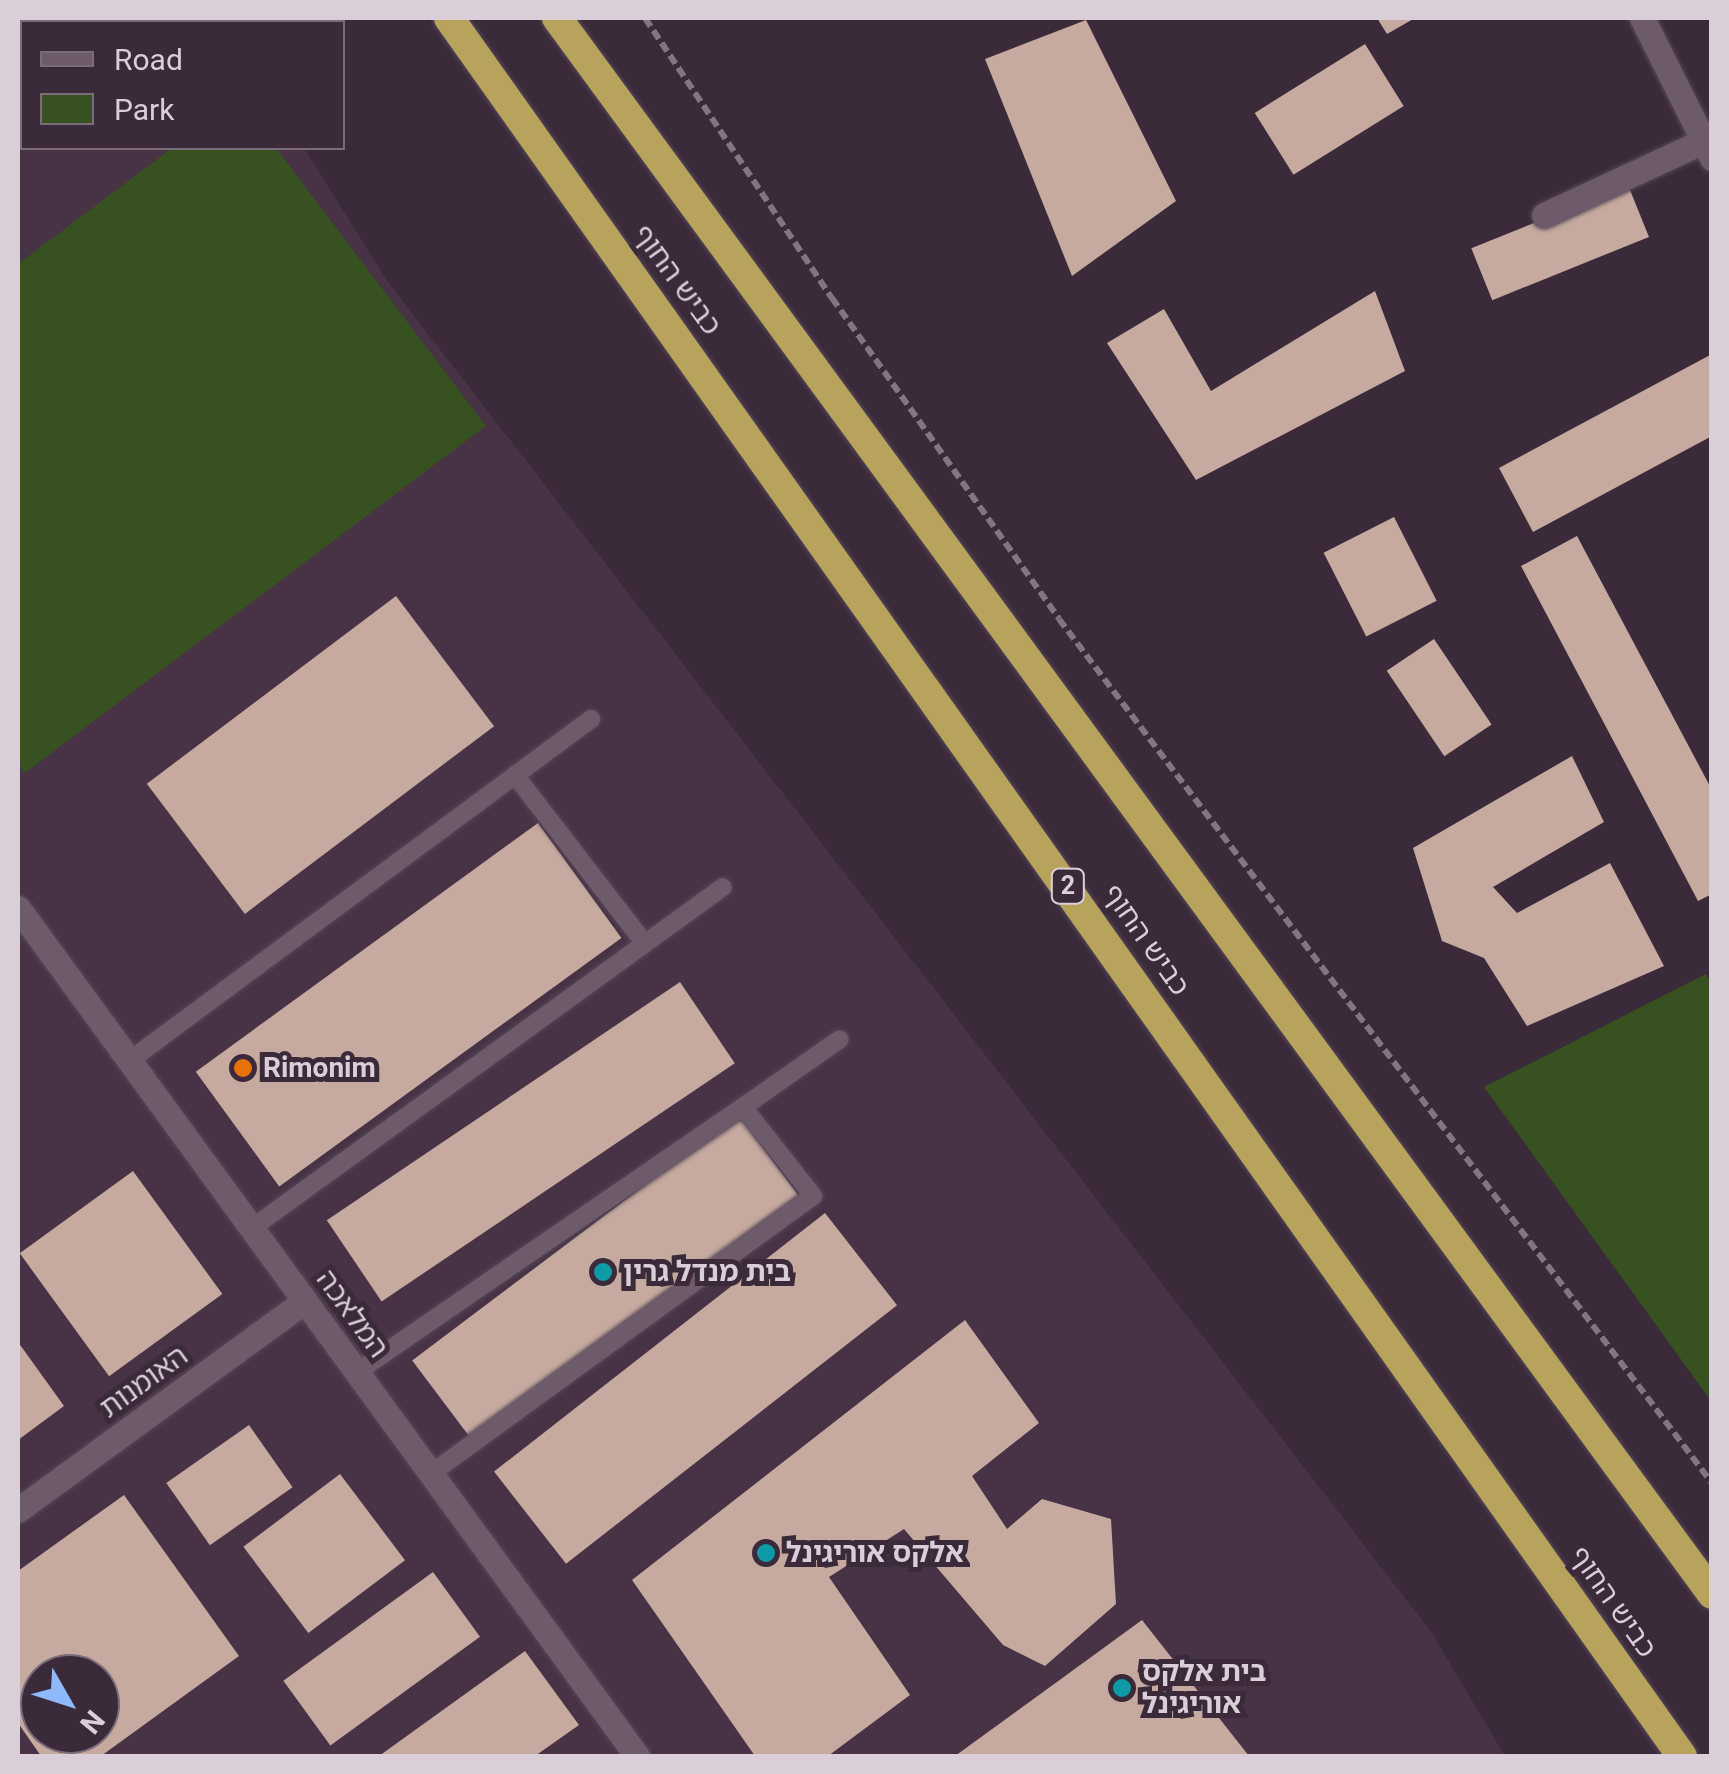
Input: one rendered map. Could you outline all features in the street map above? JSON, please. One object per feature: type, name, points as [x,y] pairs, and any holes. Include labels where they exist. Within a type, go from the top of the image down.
[{"type":"highway","name":"כביש החוף","points":[[449,18],[1682,1756]]},
{"type":"highway","points":[[557,18],[1712,1594]]},
{"type":"street","points":[[1544,215],[1708,146],[1642,18]]},
{"type":"street","name":"המלאכה","points":[[18,908],[637,1756]]},
{"type":"street","name":"האומנות","points":[[18,1510],[305,1301]]},
{"type":"lane","points":[[130,1061],[591,719]]},
{"type":"lane","points":[[516,775],[645,944]]},
{"type":"lane","points":[[252,1228],[724,887]]},
{"type":"lane","points":[[358,1372],[840,1039]]},
{"type":"lane","points":[[431,1474],[813,1196],[743,1107]]},
{"type":"path","points":[[645,18],[832,298],[1060,619],[1712,1482]]},
{"type":"shaded area","points":[[18,18],[224,18],[20,20],[20,150],[305,150],[388,282],[1432,1633],[1505,1756],[18,1756]]},
{"type":"green space","points":[[169,150],[278,150],[486,426],[25,773],[18,763],[18,264]]},
{"type":"green space","points":[[1706,974],[1712,984],[1711,1401],[1484,1087]]},
{"type":"building","points":[[1377,18],[1415,18],[1387,34]]},
{"type":"building","points":[[1086,20],[1176,201],[1072,276],[985,59]]},
{"type":"building","points":[[1365,44],[1404,106],[1293,175],[1255,113]]},
{"type":"building","points":[[1628,185],[1649,237],[1492,300],[1471,248]]},
{"type":"building","points":[[1375,291],[1405,371],[1196,480],[1107,343],[1164,309],[1211,391]]},
{"type":"building","points":[[1712,354],[1712,436],[1533,532],[1499,468]]},
{"type":"building","points":[[1394,517],[1437,601],[1366,637],[1324,553]]},
{"type":"building","points":[[1577,536],[1712,790],[1712,894],[1698,901],[1521,566]]},
{"type":"building","points":[[396,596],[494,726],[245,914],[147,784]]},
{"type":"building","points":[[1434,639],[1492,724],[1444,756],[1387,671]]},
{"type":"building","points":[[1572,756],[1604,822],[1493,887],[1517,913],[1610,863],[1664,966],[1527,1026],[1484,958],[1442,941],[1413,848]]},
{"type":"building","points":[[538,823],[621,938],[279,1187],[196,1072]]},
{"type":"building","points":[[680,982],[735,1063],[382,1301],[327,1220]]},
{"type":"building","name":"בית מנדל גרין","points":[[738,1115],[799,1196],[473,1441],[412,1361]]},
{"type":"building","points":[[133,1171],[222,1294],[109,1376],[20,1253]]},
{"type":"building","points":[[825,1213],[897,1305],[566,1564],[494,1472]]},
{"type":"building","name":"אלקס אוריגינל","points":[[965,1320],[1039,1423],[972,1476],[1007,1529],[1042,1499],[1111,1519],[1116,1604],[1045,1666],[1003,1645],[904,1529],[829,1577],[910,1695],[828,1756],[755,1756],[632,1580]]},
{"type":"building","points":[[18,1342],[64,1406],[18,1440]]},
{"type":"building","points":[[249,1425],[293,1487],[210,1545],[166,1483]]},
{"type":"building","points":[[340,1474],[405,1560],[308,1633],[243,1547]]},
{"type":"building","points":[[124,1495],[239,1656],[120,1742],[120,1654],[20,1654],[20,1726],[18,1571]]},
{"type":"building","points":[[433,1572],[480,1637],[330,1745],[283,1681]]},
{"type":"building","name":"בית אלקס אוריגינל","points":[[1142,1620],[1249,1756],[955,1756]]},
{"type":"building","points":[[525,1651],[579,1725],[535,1756],[379,1756]]},
{"type":"building","points":[[40,1754],[104,1754],[101,1756]]},
{"type":"place","name":"Rimonim","points":[[243,1068]]},
{"type":"place","name":"בית מנדל גרין","points":[[603,1272]]},
{"type":"place","name":"אלקס אוריגינל","points":[[766,1553]]},
{"type":"place","name":"בית אלקס אוריגינל","points":[[1122,1688]]}]
